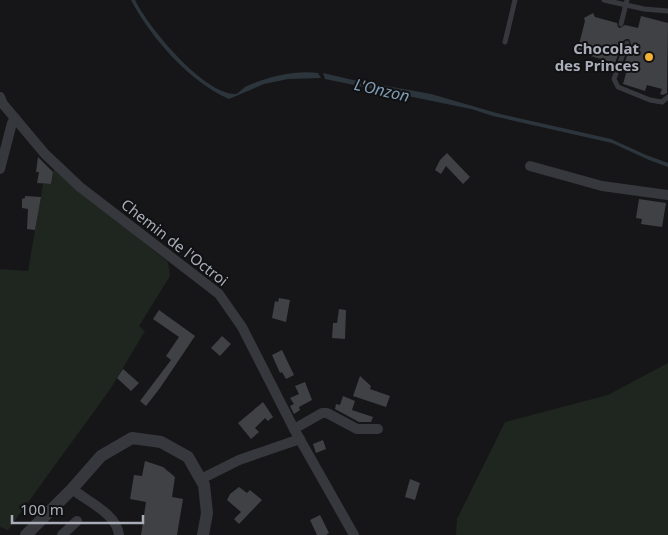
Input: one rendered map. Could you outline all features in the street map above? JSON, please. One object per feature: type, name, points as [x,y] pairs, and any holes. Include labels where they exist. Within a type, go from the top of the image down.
[{"type":"street","name":"Chemin de l'Octroi","points":[[1,102],[45,154],[80,187],[219,294],[242,327],[294,429],[354,535]]},
{"type":"street","points":[[0,169],[15,118]]},
{"type":"street","points":[[530,166],[602,186],[668,195]]},
{"type":"street","points":[[294,429],[322,413],[327,413],[357,429],[378,429]]},
{"type":"street","points":[[26,535],[72,489],[101,456],[132,438],[161,442],[188,457],[204,485],[207,513],[203,535]]},
{"type":"street","points":[[201,480],[239,460],[300,439]]},
{"type":"street","points":[[72,489],[106,514],[118,528],[119,535]]},
{"type":"street","points":[[62,535],[77,521]]},
{"type":"lane","points":[[504,42],[515,0]]},
{"type":"lane","points":[[604,0],[627,2],[644,9],[668,11]]},
{"type":"lane","points":[[621,24],[627,2]]},
{"type":"lane","points":[[626,43],[614,79],[618,87],[650,100],[662,102],[668,97]]},
{"type":"shaded area","points":[[54,167],[69,182],[168,262],[170,276],[139,326],[145,331],[111,388],[8,530],[0,527],[0,269],[28,271],[43,184],[51,184]]},
{"type":"shaded area","points":[[668,363],[668,535],[456,535],[457,519],[505,422],[608,395]]},
{"type":"water","points":[[131,0],[135,0],[152,26],[178,58],[209,84],[223,91],[236,94],[253,83],[290,73],[318,73],[321,78],[288,79],[264,84],[229,99],[200,82],[173,57],[149,29]]},
{"type":"water","name":"L'Onzon","points":[[323,73],[431,94],[500,114],[611,139],[668,163],[668,167],[612,143],[493,116],[471,109],[325,79]]},
{"type":"building","name":"Chocolat des Princes","points":[[593,13],[595,17],[617,23],[620,28],[625,25],[638,28],[641,16],[668,23],[667,93],[660,94],[662,89],[647,85],[645,91],[623,84],[628,66],[624,65],[631,44],[629,39],[623,41],[615,63],[577,52],[585,21],[584,18]]},
{"type":"building","points":[[447,153],[470,177],[463,184],[446,166],[441,174],[435,170],[440,160]]},
{"type":"building","points":[[38,157],[53,172],[51,184],[37,183],[39,172],[36,172]]},
{"type":"building","points":[[25,196],[41,197],[35,230],[27,229],[28,209],[22,208],[22,199]]},
{"type":"building","points":[[639,199],[666,203],[662,227],[641,224],[642,219],[636,218]]},
{"type":"building","points":[[279,298],[290,300],[286,322],[272,318],[275,301],[278,302]]},
{"type":"building","points":[[339,309],[346,310],[345,339],[332,338],[333,323],[337,323]]},
{"type":"building","points":[[159,310],[195,336],[146,406],[140,401],[171,360],[166,356],[179,337],[153,319]]},
{"type":"building","points":[[222,336],[231,344],[220,356],[211,348]]},
{"type":"building","points":[[282,350],[294,375],[286,379],[282,372],[280,373],[272,355]]},
{"type":"building","points":[[123,369],[139,383],[131,391],[117,378]]},
{"type":"building","points":[[360,376],[371,386],[370,389],[390,396],[386,407],[353,396]]},
{"type":"building","points":[[305,382],[312,400],[299,407],[300,410],[294,414],[290,406],[294,404],[290,398],[299,394],[295,386]]},
{"type":"building","points":[[343,396],[355,401],[352,410],[373,417],[371,422],[359,422],[335,409],[336,404],[340,405]]},
{"type":"building","points":[[263,402],[273,417],[268,421],[265,418],[255,428],[259,432],[251,439],[238,423]]},
{"type":"building","points":[[323,440],[326,449],[316,453],[313,444]]},
{"type":"building","points":[[145,461],[163,467],[175,477],[172,497],[183,499],[177,535],[141,535],[146,502],[130,499],[134,475],[142,476]]},
{"type":"building","points":[[410,479],[420,483],[415,500],[405,497]]},
{"type":"building","points":[[239,487],[247,493],[250,490],[262,500],[239,524],[234,519],[241,512],[227,500],[230,494]]},
{"type":"building","points":[[320,515],[329,533],[326,535],[317,535],[310,520]]},
{"type":"place","name":"Chocolat des Princes","points":[[649,57]]}]
